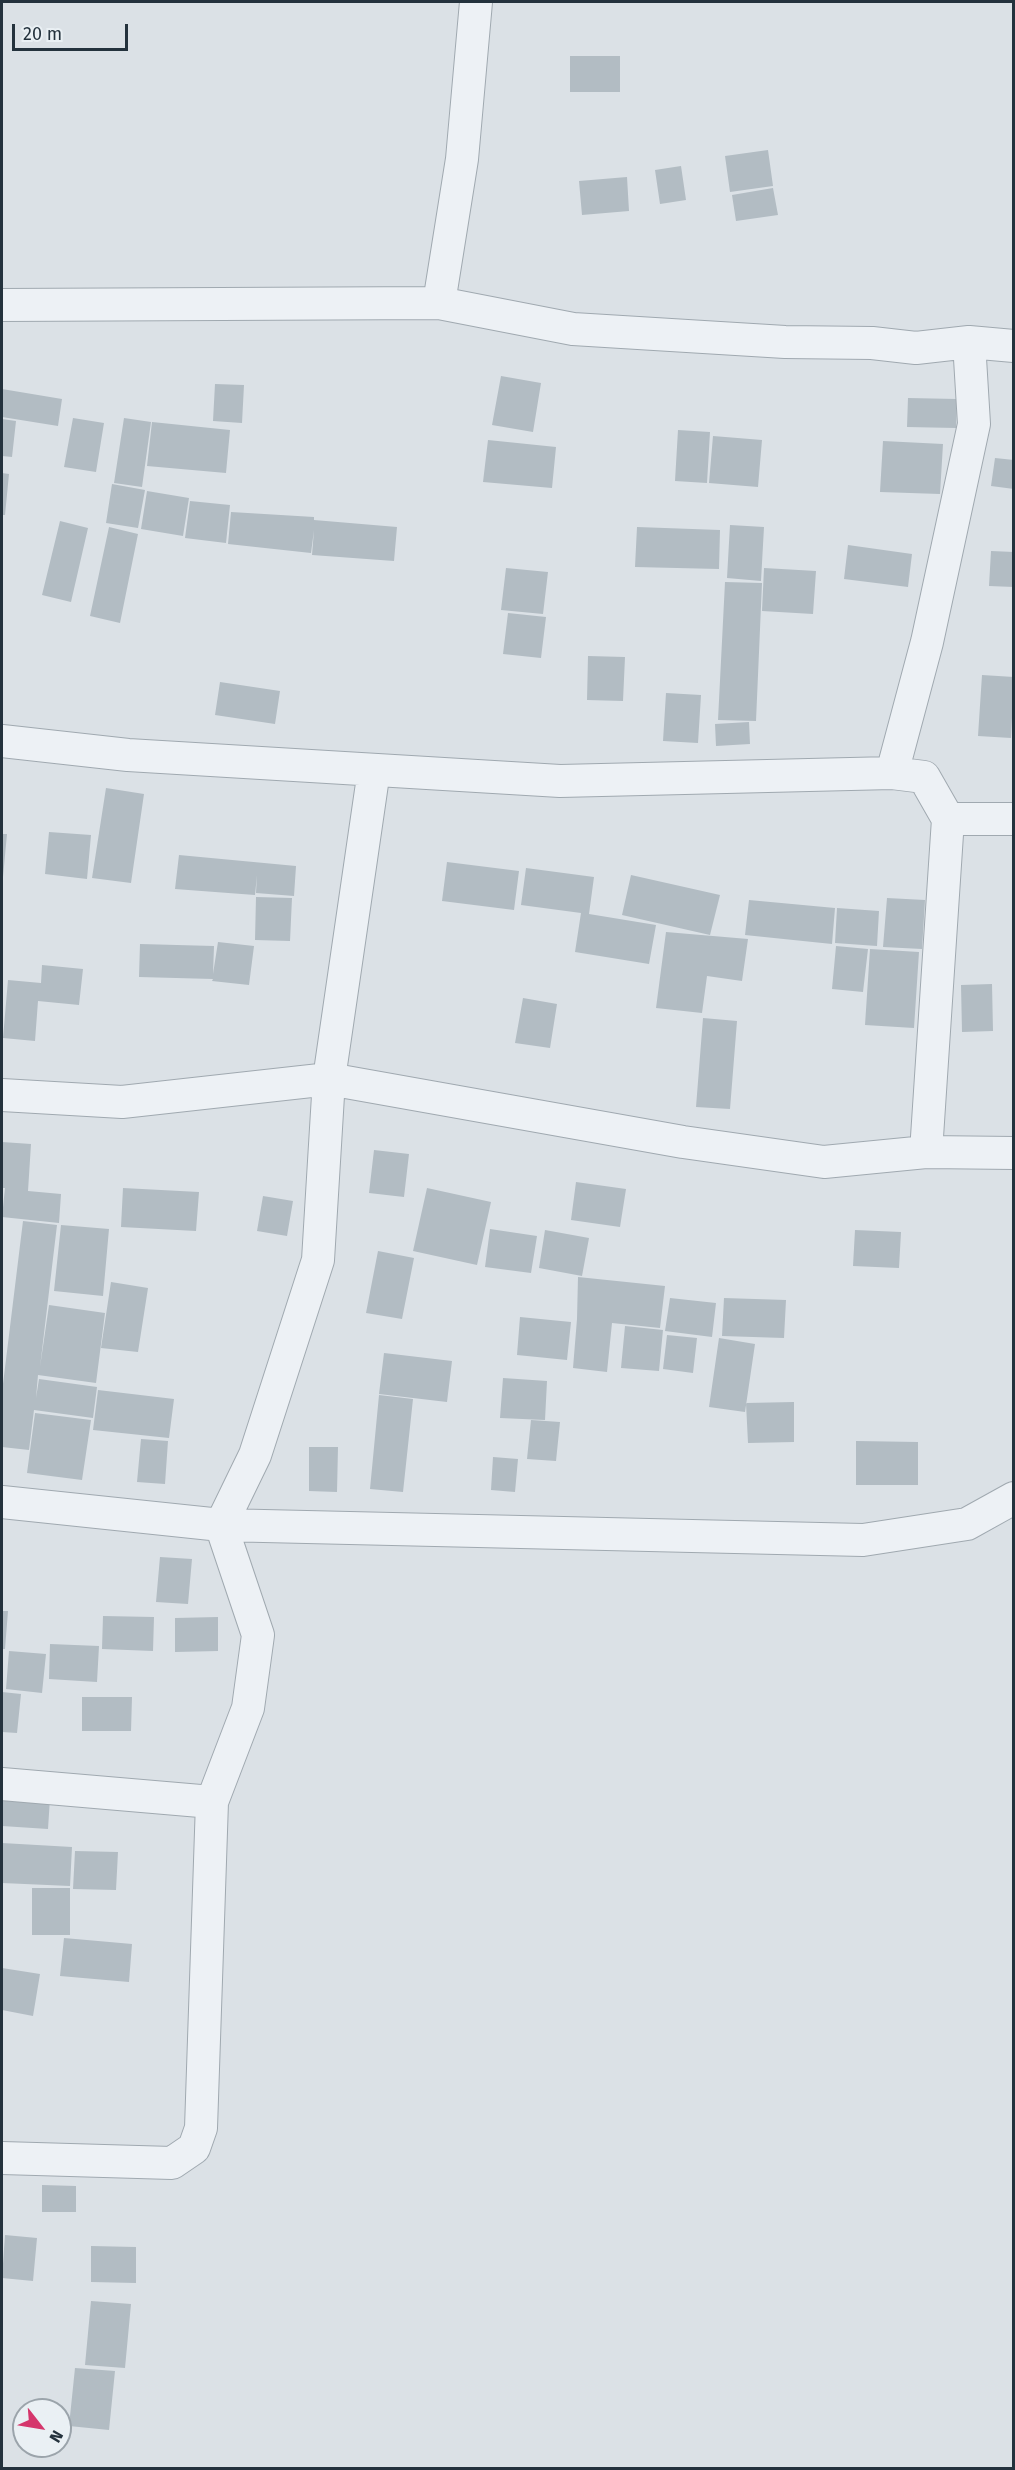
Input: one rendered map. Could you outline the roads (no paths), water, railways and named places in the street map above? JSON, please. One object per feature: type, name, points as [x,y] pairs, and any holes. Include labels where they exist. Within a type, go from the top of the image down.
[{"type":"street","points":[[439,303],[462,159],[476,2]]},
{"type":"street","points":[[2,305],[439,303],[573,329],[785,342],[872,343],[916,348],[969,342],[1014,346]]},
{"type":"street","points":[[892,773],[927,642],[974,424],[969,342]]},
{"type":"street","points":[[2,741],[128,755],[560,781],[892,773],[924,777],[948,819],[926,1152]]},
{"type":"street","points":[[2,2158],[172,2163],[194,2148],[201,2128],[212,1802],[248,1708],[258,1635],[221,1525],[255,1455],[318,1260],[329,1079],[374,770]]},
{"type":"street","points":[[948,819],[1014,819]]},
{"type":"street","points":[[2,1095],[122,1102],[329,1079],[683,1142],[824,1162],[926,1152],[1014,1153]]},
{"type":"street","points":[[2,1502],[221,1525],[863,1540],[967,1524],[1014,1498]]},
{"type":"street","points":[[2,1784],[212,1802]]}]
